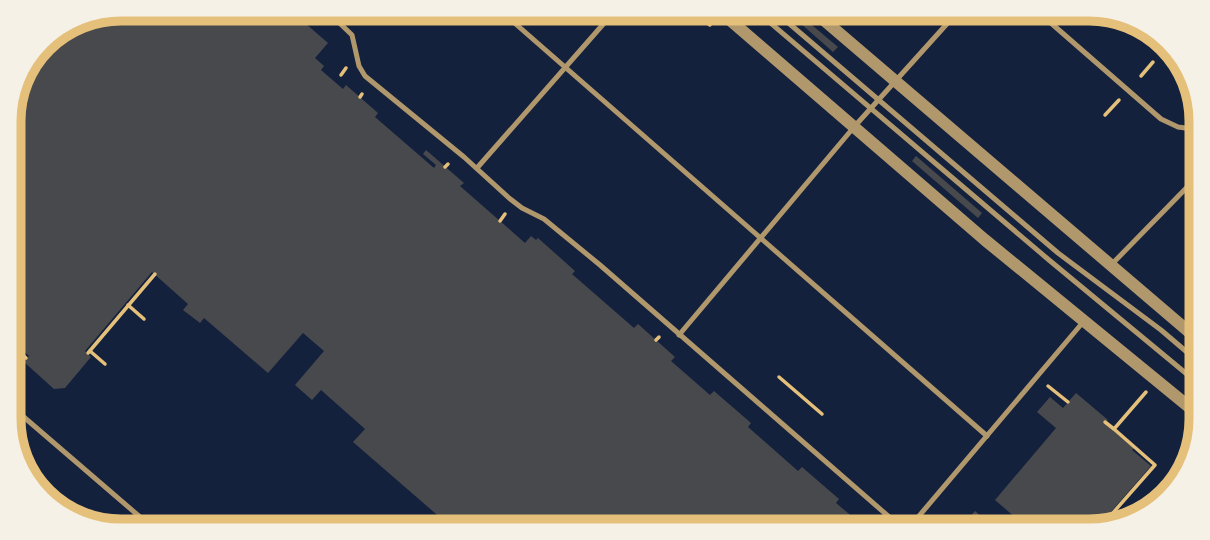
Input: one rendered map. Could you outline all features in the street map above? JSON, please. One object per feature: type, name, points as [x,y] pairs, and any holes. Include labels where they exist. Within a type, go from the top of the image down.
[{"type":"street","points":[[731,21],[985,240],[1189,407]]},
{"type":"street","points":[[825,21],[1189,332]]},
{"type":"lane","points":[[339,21],[349,30],[359,66],[365,76],[522,208],[536,214],[556,229],[893,519]]},
{"type":"lane","points":[[512,21],[987,436]]},
{"type":"lane","points":[[477,168],[606,21]]},
{"type":"lane","points":[[768,21],[1189,376]]},
{"type":"lane","points":[[786,21],[1058,253],[1189,354]]},
{"type":"lane","points":[[679,335],[854,127],[949,21]]},
{"type":"lane","points":[[1049,21],[1161,119],[1178,127],[1189,128]]},
{"type":"lane","points":[[1112,264],[1189,185]]},
{"type":"lane","points":[[914,519],[1084,321]]},
{"type":"lane","points":[[21,415],[142,519]]},
{"type":"path","points":[[1141,76],[1153,62]]},
{"type":"path","points":[[1105,115],[1119,100]]},
{"type":"path","points":[[500,220],[505,214]]},
{"type":"path","points":[[105,364],[89,352],[155,274]]},
{"type":"path","points":[[128,305],[144,318]]},
{"type":"path","points":[[21,354],[26,358]]},
{"type":"path","points":[[779,377],[822,414]]},
{"type":"path","points":[[1048,386],[1068,402]]},
{"type":"path","points":[[1114,429],[1146,392]]},
{"type":"path","points":[[1105,422],[1155,465],[1109,517]]},
{"type":"building","points":[[303,21],[328,43],[315,58],[324,66],[321,70],[343,89],[346,85],[378,113],[375,117],[434,168],[436,165],[423,154],[426,150],[464,183],[460,186],[525,243],[531,236],[536,240],[538,238],[575,271],[572,274],[634,328],[638,324],[675,357],[671,361],[710,395],[714,391],[751,423],[748,427],[798,471],[802,467],[839,499],[836,503],[855,519],[442,519],[353,442],[365,429],[321,390],[312,400],[295,385],[324,351],[303,333],[268,373],[204,318],[200,323],[183,310],[188,304],[152,272],[85,351],[91,357],[65,388],[54,389],[24,362],[29,356],[21,349],[21,114],[31,77],[42,60],[71,34],[101,23]]},
{"type":"building","points":[[798,21],[807,21],[838,47],[833,52]]},
{"type":"building","points":[[916,156],[982,213],[978,218],[912,161]]},
{"type":"building","points":[[1076,393],[1108,420],[1105,422],[1135,447],[1132,450],[1151,466],[1106,517],[1017,519],[995,500],[1056,428],[1037,412],[1050,397],[1063,408]]},
{"type":"building","points":[[975,511],[984,519],[968,519]]}]
